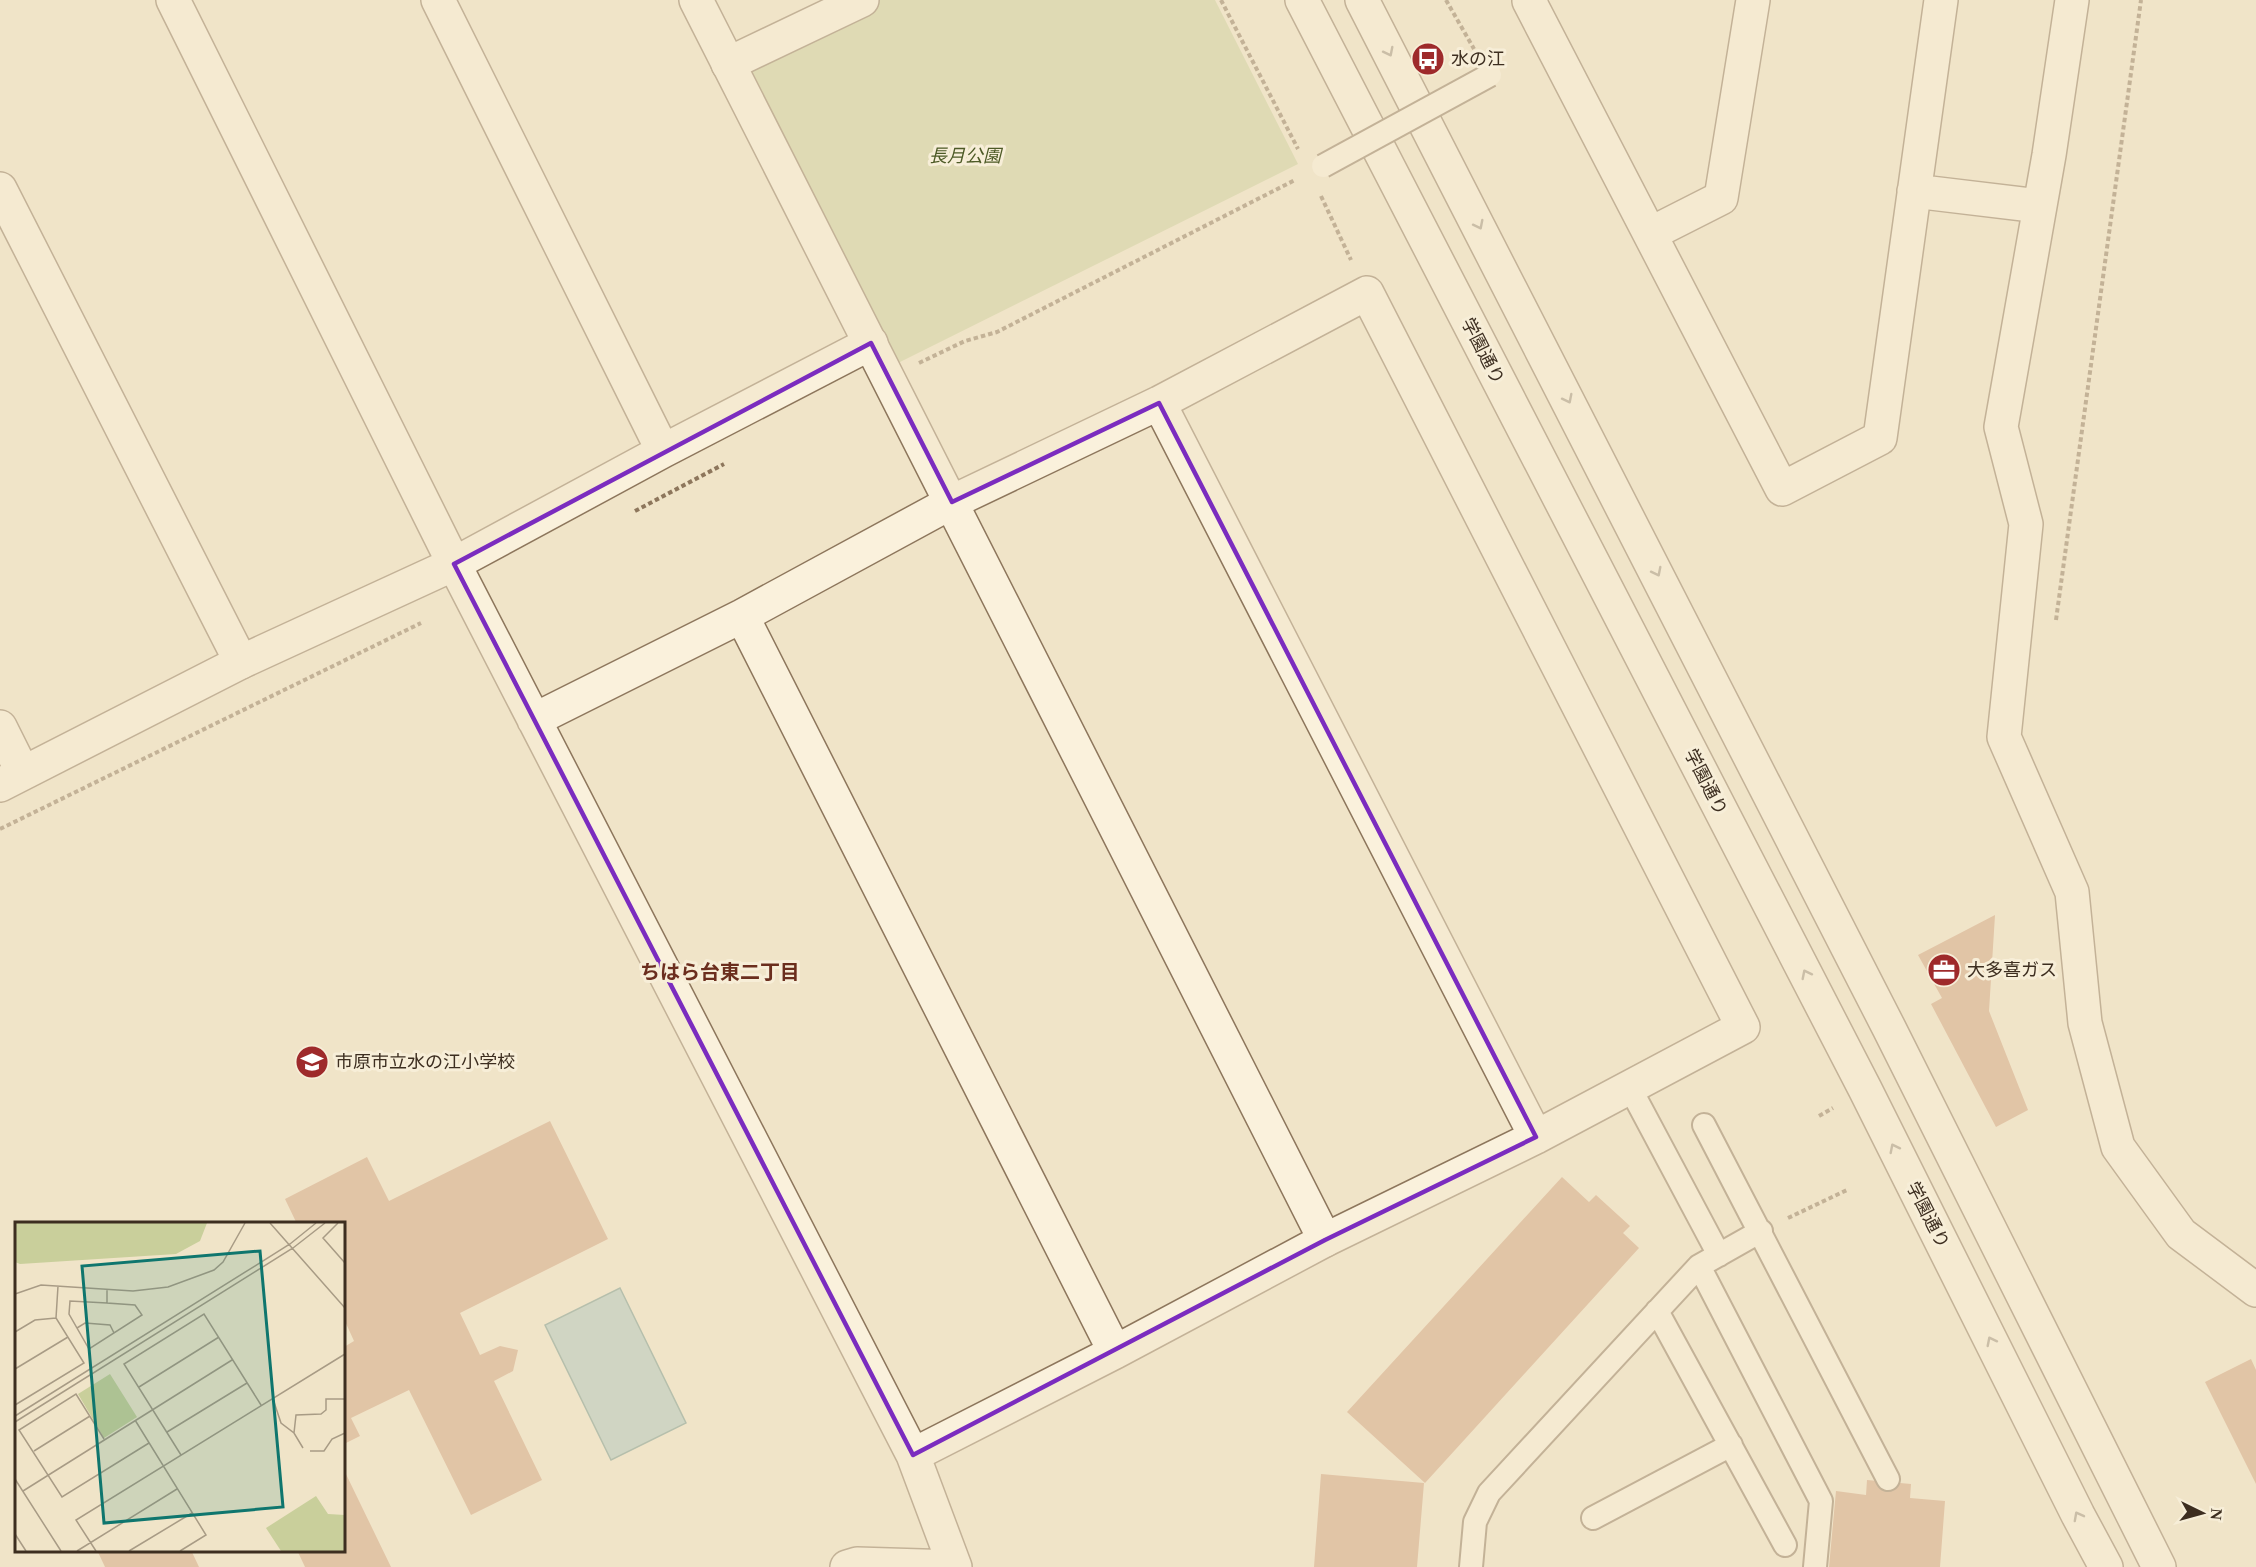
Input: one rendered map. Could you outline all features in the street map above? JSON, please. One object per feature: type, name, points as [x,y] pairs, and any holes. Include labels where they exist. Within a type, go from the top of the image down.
[{"type":"street","points":[[173,0],[471,598],[913,1455],[955,1567],[857,1564],[847,1567]]},
{"type":"street","points":[[438,0],[663,451]]},
{"type":"street","points":[[696,0],[1325,1240]]},
{"type":"street","points":[[728,64],[862,0]]},
{"type":"street","name":"学園通り","points":[[1302,0],[1865,1089],[2106,1567]]},
{"type":"street","points":[[1362,0],[1884,1018],[2159,1567]]},
{"type":"street","points":[[1532,0],[1529,1],[1782,489],[1880,438],[1941,0]]},
{"type":"street","points":[[1650,234],[1721,198],[1753,0]]},
{"type":"street","points":[[2072,0],[2040,206],[2001,427],[2026,524],[2004,737],[2072,892],[2085,1023],[2118,1147],[2181,1234],[2256,1290]]},
{"type":"street","points":[[0,189],[242,662]]},
{"type":"street","points":[[1914,191],[2040,206]]},
{"type":"street","points":[[534,720],[742,616],[952,502],[1159,402],[1367,293],[1743,1026],[1536,1137],[1325,1240],[1115,1352],[913,1455]]},
{"type":"street","points":[[0,727],[11,779],[242,662],[454,564],[663,451],[871,343]]},
{"type":"street","points":[[1159,402],[1536,1137]]},
{"type":"street","points":[[742,616],[1115,1352]]},
{"type":"lane","points":[[1323,166],[1490,75]]},
{"type":"lane","points":[[1630,1088],[1719,1255]]},
{"type":"lane","points":[[1704,1125],[1888,1479]]},
{"type":"lane","points":[[1471,1567],[1475,1522],[1489,1492],[1699,1266],[1761,1231]]},
{"type":"lane","points":[[1699,1266],[1821,1500],[1815,1567]]},
{"type":"lane","points":[[1657,1311],[1785,1545]]},
{"type":"lane","points":[[1593,1518],[1731,1445]]},
{"type":"path","points":[[1221,0],[1299,153]]},
{"type":"path","points":[[1446,0],[1490,75]]},
{"type":"path","points":[[2056,620],[2141,0]]},
{"type":"path","points":[[1319,193],[1367,293]]},
{"type":"path","points":[[0,829],[471,598]]},
{"type":"path","points":[[1761,1231],[1847,1190]]},
{"type":"highlighted area","points":[[871,343],[952,502],[1159,403],[1536,1137],[1325,1240],[913,1455],[454,564]]},
{"type":"green space","name":"長月公園","points":[[880,0],[1215,0],[1298,164],[896,364],[744,66]]},
{"type":"water","points":[[620,1288],[686,1423],[611,1460],[545,1325]]},
{"type":"building","points":[[1995,915],[1989,1011],[2028,1110],[1996,1127],[1931,1004],[1942,998],[1918,955]]},
{"type":"building","points":[[550,1121],[608,1239],[460,1313],[480,1355],[500,1346],[518,1350],[513,1371],[494,1381],[542,1480],[471,1515],[409,1390],[351,1418],[360,1436],[345,1444],[345,1346],[354,1341],[345,1321],[345,1222],[296,1222],[285,1199],[367,1157],[389,1201]]},
{"type":"building","points":[[1562,1177],[1589,1202],[1596,1195],[1630,1226],[1623,1233],[1639,1248],[1425,1483],[1347,1412]]},
{"type":"building","points":[[2251,1359],[2256,1370],[2256,1484],[2205,1382]]},
{"type":"building","points":[[345,1472],[391,1567],[305,1567],[298,1552],[345,1552]]},
{"type":"building","points":[[1321,1474],[1424,1483],[1417,1567],[1314,1567]]},
{"type":"building","points":[[1867,1480],[1911,1484],[1910,1498],[1945,1501],[1940,1567],[1829,1567],[1836,1491],[1866,1495]]},
{"type":"building","points":[[98,1552],[192,1552],[199,1567],[105,1567]]},
{"type":"place","name":"水の江","points":[[1428,59]]},
{"type":"place","name":"大多喜ガス","points":[[1944,970]]},
{"type":"place","name":"市原市立水の江小学校","points":[[312,1062]]},
{"type":"district","name":"ちはら台東二丁目","points":[[720,972]]}]
